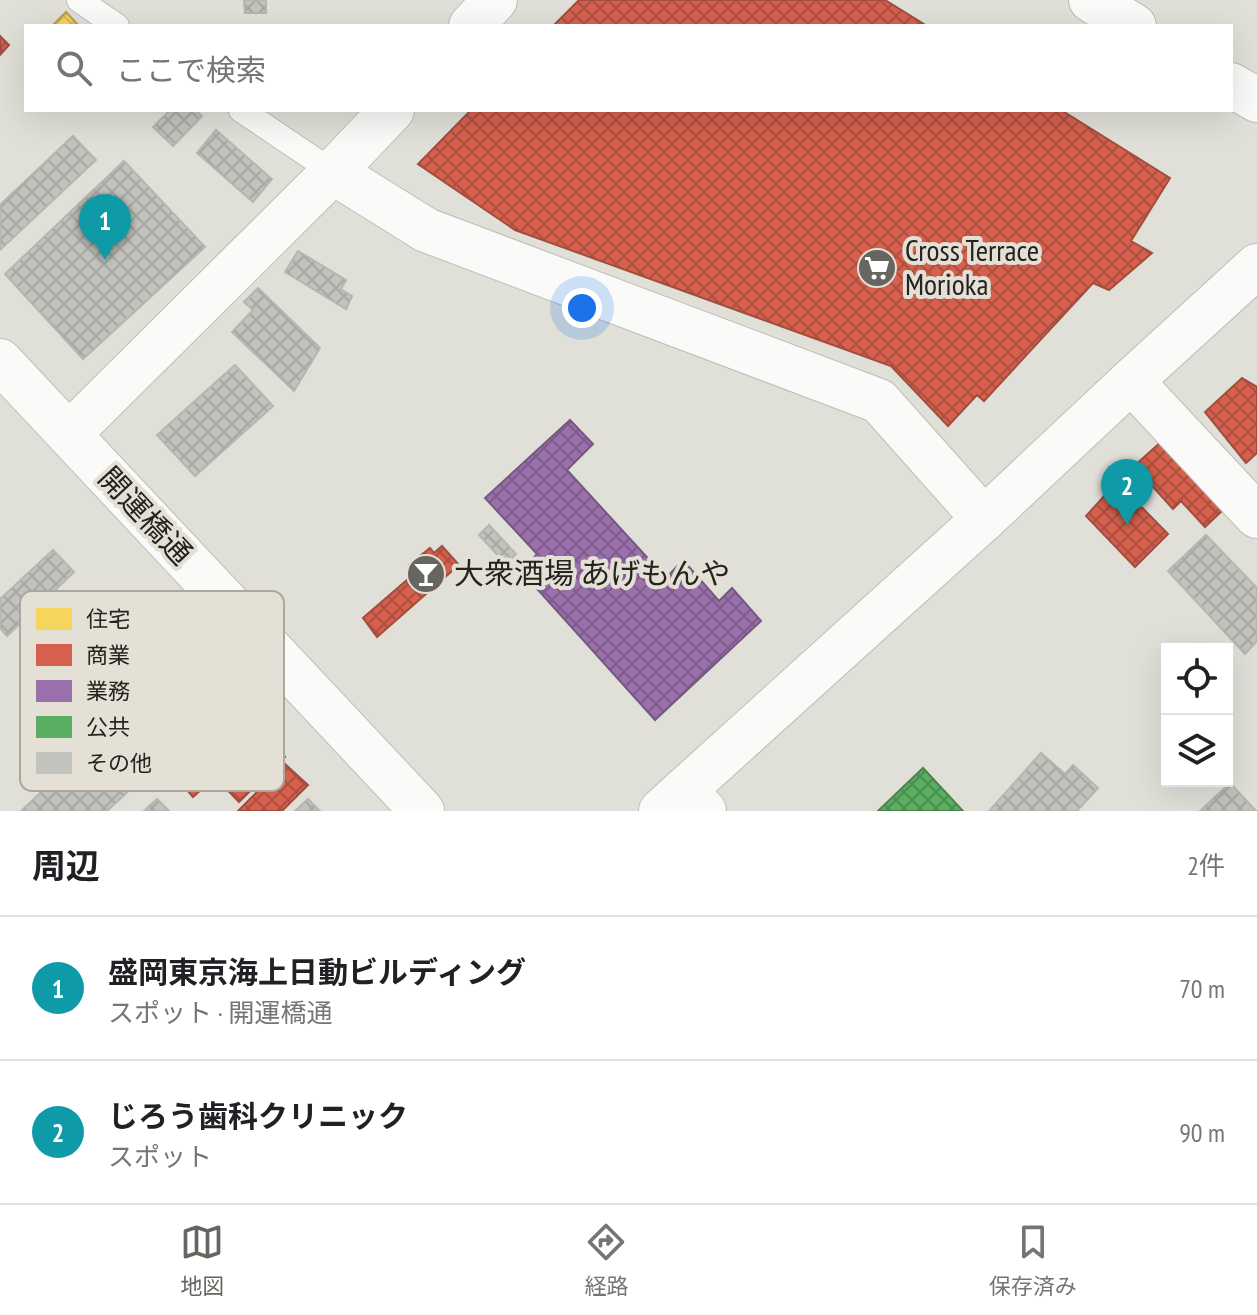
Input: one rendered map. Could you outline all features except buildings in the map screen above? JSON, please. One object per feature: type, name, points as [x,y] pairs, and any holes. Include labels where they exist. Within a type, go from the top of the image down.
[{"type":"street","points":[[473,24],[495,0]]},
{"type":"street","points":[[1091,0],[1131,24]]},
{"type":"street","points":[[1233,86],[1257,100]]},
{"type":"street","points":[[69,434],[390,112]]},
{"type":"street","points":[[333,172],[426,230],[879,401],[984,519]]},
{"type":"street","points":[[683,804],[1257,266]]},
{"type":"street","name":"開運橋通","points":[[0,361],[216,591]]},
{"type":"street","points":[[1131,381],[1257,516]]},
{"type":"street","name":"開運橋通","points":[[284,664],[422,811]]},
{"type":"lane","points":[[79,0],[114,24]]},
{"type":"lane","points":[[244,112],[333,172]]},
{"type":"place","name":"盛岡東京海上日動ビルディング","points":[[105,260]]},
{"type":"place","name":"Cross Terrace Morioka","points":[[877,268]]},
{"type":"place","name":"じろう歯科クリニック","points":[[1127,525]]},
{"type":"place","name":"大衆酒場 あげもんや","points":[[426,574]]}]
